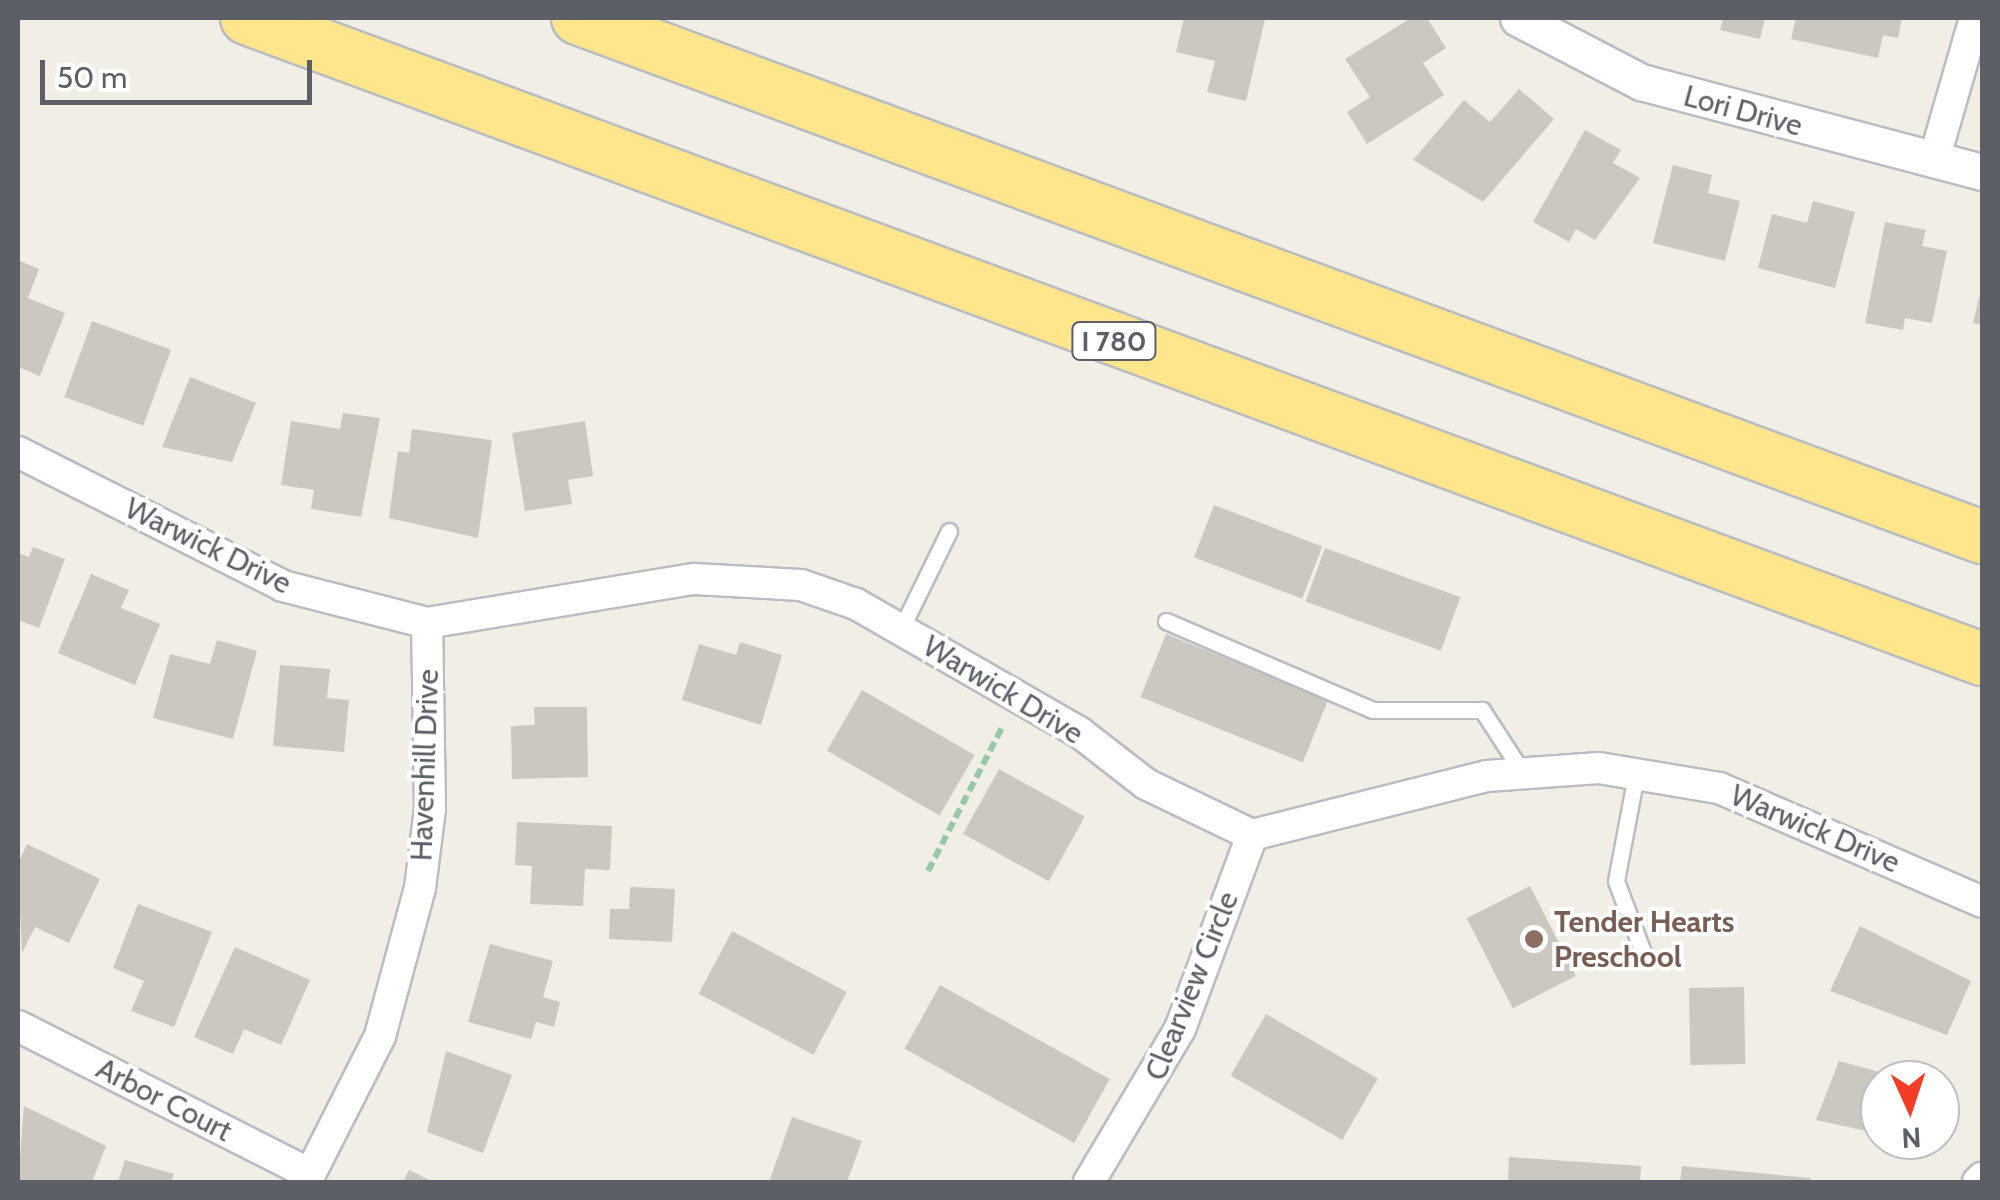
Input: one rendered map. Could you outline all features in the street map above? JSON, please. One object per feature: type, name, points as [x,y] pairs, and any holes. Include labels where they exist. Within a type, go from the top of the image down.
[{"type":"highway","name":"I 780","points":[[247,18],[1982,658]]},
{"type":"highway","points":[[578,18],[1982,537]]},
{"type":"street","name":"Lori Drive","points":[[1518,18],[1641,82],[1982,172]]},
{"type":"street","points":[[1934,160],[1975,18]]},
{"type":"street","name":"Warwick Drive","points":[[18,452],[283,586],[428,623],[694,579],[801,585],[900,629],[1018,698],[1146,784],[1252,834],[1521,770],[1636,774],[1719,788],[1982,902]]},
{"type":"street","name":"Havenhill Drive","points":[[308,1178],[380,1036],[420,888],[428,623]]},
{"type":"street","name":"Clearview Circle","points":[[1089,1182],[1180,1029],[1252,834]]},
{"type":"street","name":"Arbor Court","points":[[18,1026],[308,1178]]},
{"type":"lane","points":[[900,629],[949,530]]},
{"type":"lane","points":[[1166,621],[1373,710],[1482,710],[1521,770]]},
{"type":"lane","points":[[1636,774],[1616,881],[1643,952]]},
{"type":"path","points":[[928,871],[1018,698]]},
{"type":"building","points":[[1184,18],[1265,19],[1246,101],[1207,92],[1215,61],[1176,52]]},
{"type":"building","points":[[1411,18],[1427,18],[1446,48],[1423,63],[1444,95],[1367,144],[1347,112],[1370,97],[1345,59]]},
{"type":"building","points":[[1723,18],[1765,18],[1760,39],[1720,30]]},
{"type":"building","points":[[1796,18],[1902,18],[1898,38],[1883,35],[1878,58],[1791,39]]},
{"type":"building","points":[[1519,89],[1554,119],[1483,202],[1413,160],[1464,100],[1490,122]]},
{"type":"building","points":[[1585,130],[1621,150],[1613,163],[1640,178],[1595,240],[1576,229],[1569,242],[1533,222]]},
{"type":"building","points":[[1673,165],[1712,175],[1708,193],[1740,201],[1725,261],[1653,243]]},
{"type":"building","points":[[1813,201],[1855,212],[1835,288],[1758,268],[1772,214],[1807,223]]},
{"type":"building","points":[[1885,222],[1926,230],[1922,246],[1947,251],[1932,323],[1905,318],[1903,330],[1865,323]]},
{"type":"building","points":[[18,260],[39,269],[28,298],[65,313],[40,376],[18,367]]},
{"type":"building","points":[[1982,290],[1982,325],[1973,323]]},
{"type":"building","points":[[92,321],[171,350],[143,426],[64,397]]},
{"type":"building","points":[[190,377],[256,403],[232,462],[162,447]]},
{"type":"building","points":[[343,413],[380,418],[361,517],[311,509],[314,490],[281,485],[291,421],[340,429]]},
{"type":"building","points":[[585,421],[593,476],[568,480],[572,504],[525,511],[512,433]]},
{"type":"building","points":[[412,429],[492,440],[478,538],[389,518],[398,451],[409,453]]},
{"type":"building","points":[[1214,505],[1322,547],[1302,599],[1194,557]]},
{"type":"building","points":[[33,547],[65,559],[39,628],[18,620],[18,553],[29,557]]},
{"type":"building","points":[[1325,548],[1460,597],[1441,651],[1306,602]]},
{"type":"building","points":[[91,574],[129,590],[121,608],[160,624],[135,685],[58,653]]},
{"type":"building","points":[[1166,634],[1328,700],[1303,763],[1141,697]]},
{"type":"building","points":[[217,640],[257,651],[233,739],[153,718],[170,654],[210,664]]},
{"type":"building","points":[[740,642],[782,655],[761,725],[682,700],[699,644],[736,655]]},
{"type":"building","points":[[280,665],[330,669],[327,698],[349,700],[344,752],[273,746]]},
{"type":"building","points":[[862,690],[975,755],[940,816],[827,751]]},
{"type":"building","points":[[534,707],[587,707],[588,777],[512,779],[511,726],[535,725]]},
{"type":"building","points":[[999,769],[1085,817],[1049,881],[963,834]]},
{"type":"building","points":[[517,822],[612,826],[610,870],[585,869],[583,906],[530,904],[532,866],[515,865]]},
{"type":"building","points":[[27,844],[100,879],[69,943],[35,927],[22,953],[18,864]]},
{"type":"building","points":[[1530,886],[1576,976],[1513,1008],[1467,918]]},
{"type":"building","points":[[630,887],[675,889],[672,942],[609,939],[610,909],[629,909]]},
{"type":"building","points":[[138,904],[212,932],[174,1027],[131,1011],[144,981],[113,968]]},
{"type":"building","points":[[1860,926],[1971,981],[1947,1035],[1830,991]]},
{"type":"building","points":[[732,931],[847,992],[813,1055],[699,994]]},
{"type":"building","points":[[490,944],[553,961],[543,997],[560,1002],[554,1027],[536,1022],[531,1039],[468,1022]]},
{"type":"building","points":[[235,947],[310,980],[281,1045],[244,1029],[233,1054],[194,1037]]},
{"type":"building","points":[[940,985],[1110,1079],[1074,1143],[905,1049]]},
{"type":"building","points":[[1744,987],[1745,1064],[1690,1065],[1689,988]]},
{"type":"building","points":[[1266,1014],[1378,1078],[1342,1140],[1230,1075]]},
{"type":"building","points":[[446,1051],[512,1075],[483,1153],[427,1132]]},
{"type":"building","points":[[1839,1061],[1860,1067],[1860,1130],[1816,1120]]},
{"type":"building","points":[[24,1106],[106,1146],[92,1182],[18,1182]]},
{"type":"building","points":[[792,1117],[862,1141],[847,1182],[769,1182]]},
{"type":"building","points":[[1509,1157],[1641,1166],[1640,1182],[1508,1182]]},
{"type":"building","points":[[125,1160],[174,1174],[171,1182],[118,1182]]},
{"type":"building","points":[[1682,1166],[1811,1178],[1810,1182],[1680,1182]]},
{"type":"building","points":[[409,1170],[433,1182],[403,1182]]},
{"type":"place","name":"Tender Hearts Preschool","points":[[1534,939]]}]
